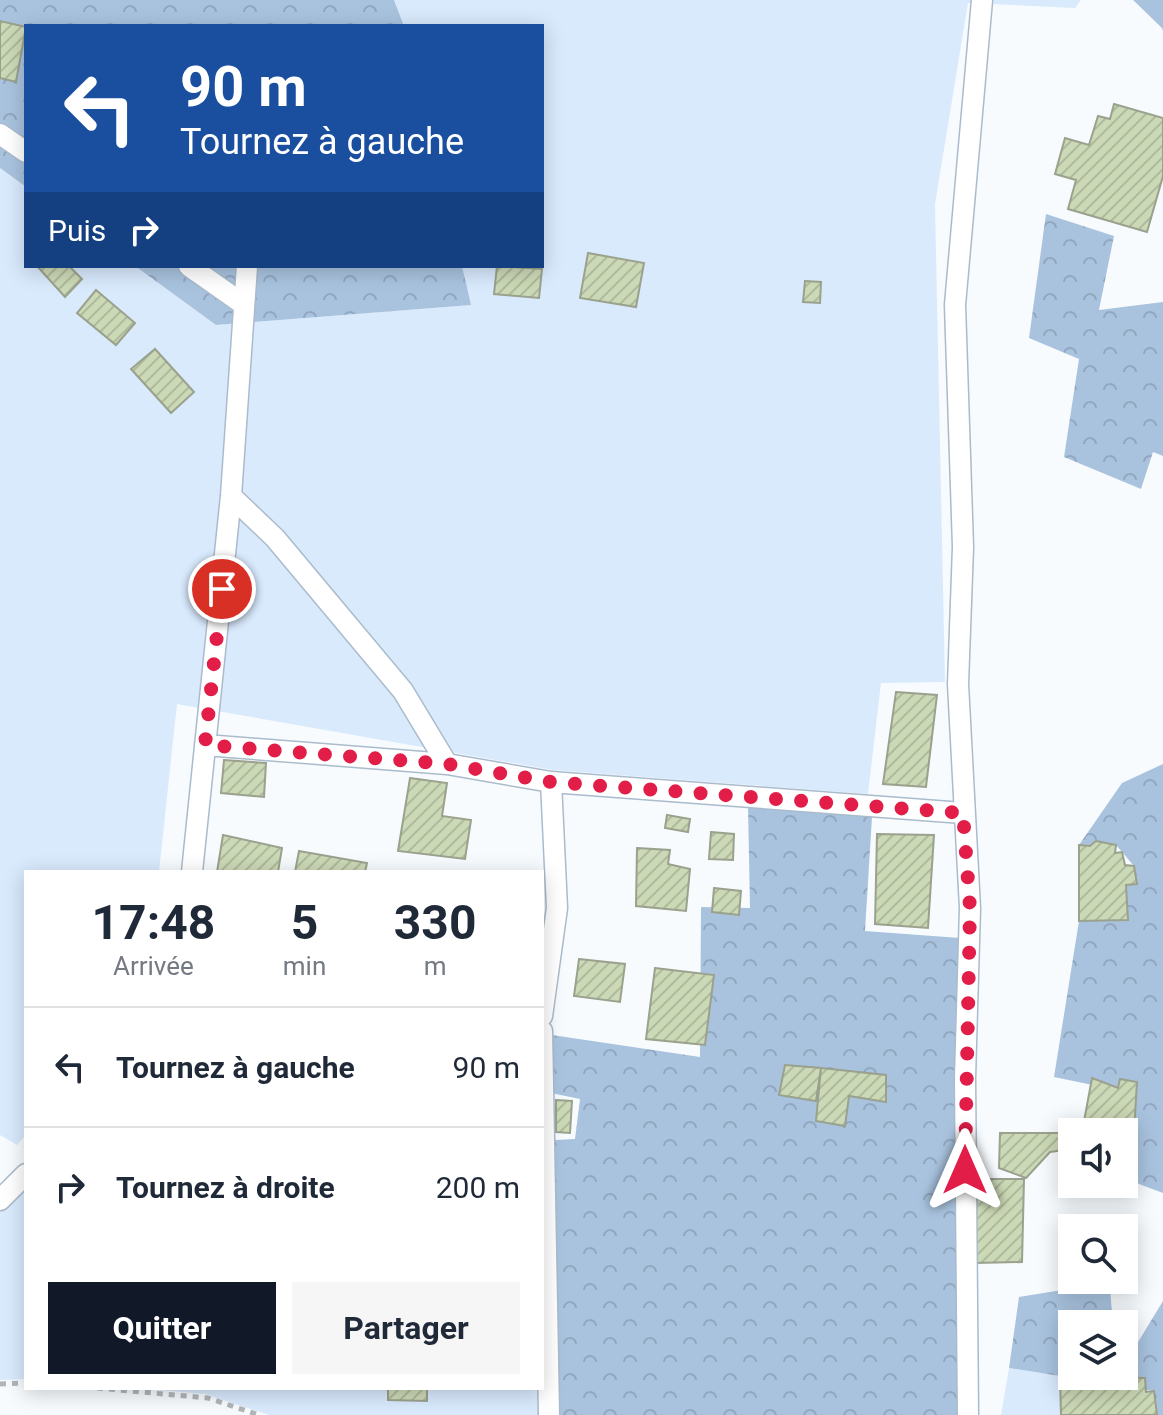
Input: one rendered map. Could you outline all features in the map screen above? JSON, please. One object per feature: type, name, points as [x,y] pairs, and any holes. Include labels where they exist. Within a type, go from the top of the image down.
[{"type":"street","points":[[968,1415],[965,1078],[970,908],[958,684],[963,547],[955,305],[982,0]]},
{"type":"street","points":[[0,134],[24,151]]},
{"type":"street","points":[[192,268],[243,304]]},
{"type":"street","points":[[192,870],[231,496],[247,268]]},
{"type":"street","points":[[231,496],[275,538],[403,691],[447,764]]},
{"type":"street","points":[[205,745],[447,764],[551,782],[963,813]]},
{"type":"street","points":[[544,1002],[557,908],[551,782]]},
{"type":"street","points":[[544,1141],[549,1415]]},
{"type":"street","points":[[0,1200],[24,1176]]},
{"type":"path","points":[[0,1384],[24,1383]]},
{"type":"path","points":[[119,1390],[208,1398],[259,1415]]},
{"type":"shaded area","points":[[394,0],[1081,0],[1075,8],[968,3],[935,204],[945,682],[881,683],[868,794],[553,770],[177,704],[159,870],[24,870],[24,1137],[17,1145],[0,1135],[0,168],[24,186],[24,268],[138,268],[216,325],[470,305],[462,268],[544,268],[544,24],[403,24]]},
{"type":"shaded area","points":[[24,1183],[24,1379],[0,1380],[0,1206]]},
{"type":"shaded area","points":[[1009,1368],[1058,1376],[1061,1415],[1001,1415]]},
{"type":"shaded area","points":[[158,1390],[540,1390],[541,1415],[269,1415],[205,1394]]},
{"type":"green space","points":[[0,0],[394,0],[403,24],[24,24],[24,186],[0,168]]},
{"type":"green space","points":[[1133,0],[1163,0],[1163,31],[1162,28]]},
{"type":"green space","points":[[1046,214],[1114,236],[1099,310],[1163,302],[1163,456],[1153,452],[1141,489],[1064,457],[1079,359],[1029,338]]},
{"type":"green space","points":[[138,268],[462,268],[471,305],[216,325]]},
{"type":"green space","points":[[1163,764],[1163,1193],[1138,1184],[1136,1094],[1054,1077],[1079,921],[1127,920],[1126,885],[1137,884],[1134,866],[1116,845],[1079,845],[1122,783]]},
{"type":"green space","points":[[748,807],[872,817],[865,931],[960,938],[960,1415],[559,1415],[555,1140],[575,1139],[580,1099],[551,1093],[552,1035],[700,1057],[701,907],[750,908]]},
{"type":"green space","points":[[1058,1291],[1058,1294],[1110,1294],[1112,1310],[1058,1310],[1058,1376],[1009,1368],[1019,1297]]},
{"type":"green space","points":[[1163,1301],[1163,1415],[1155,1415],[1154,1391],[1138,1388],[1138,1342]]},
{"type":"building","points":[[0,21],[24,27],[24,38],[16,82],[0,78]]},
{"type":"building","points":[[1114,104],[1163,118],[1163,176],[1147,232],[1068,209],[1076,180],[1055,174],[1065,138],[1089,145],[1098,116],[1110,119]]},
{"type":"building","points":[[588,253],[644,263],[636,307],[580,298]]},
{"type":"building","points":[[39,268],[71,268],[82,279],[65,297]]},
{"type":"building","points":[[497,268],[542,269],[539,298],[494,294]]},
{"type":"building","points":[[805,281],[821,282],[820,303],[803,302]]},
{"type":"building","points":[[96,290],[135,323],[116,345],[77,313]]},
{"type":"building","points":[[155,349],[194,392],[171,413],[131,369]]},
{"type":"building","points":[[896,692],[937,695],[926,787],[883,784]]},
{"type":"building","points":[[224,760],[266,763],[264,797],[221,793]]},
{"type":"building","points":[[410,778],[447,783],[442,816],[471,820],[465,859],[398,851]]},
{"type":"building","points":[[667,815],[690,819],[688,832],[665,828]]},
{"type":"building","points":[[711,832],[734,834],[733,860],[709,859]]},
{"type":"building","points":[[877,834],[934,835],[928,928],[875,924]]},
{"type":"building","points":[[223,835],[282,848],[278,870],[217,870]]},
{"type":"building","points":[[1096,841],[1116,845],[1115,853],[1122,852],[1125,865],[1134,866],[1137,884],[1126,885],[1128,920],[1079,921],[1079,845],[1090,846]]},
{"type":"building","points":[[637,848],[670,850],[668,864],[690,869],[686,911],[636,906]]},
{"type":"building","points":[[299,851],[367,863],[365,870],[295,870]]},
{"type":"building","points":[[714,888],[741,891],[739,915],[712,912]]},
{"type":"building","points":[[579,959],[625,964],[620,1002],[574,996]]},
{"type":"building","points":[[655,968],[714,975],[705,1045],[646,1039]]},
{"type":"building","points":[[785,1065],[821,1068],[816,1101],[779,1095]]},
{"type":"building","points":[[821,1068],[886,1075],[886,1102],[849,1096],[845,1126],[816,1121]]},
{"type":"building","points":[[1092,1078],[1118,1088],[1120,1079],[1137,1082],[1135,1118],[1085,1118]]},
{"type":"building","points":[[556,1100],[572,1101],[570,1133],[556,1132]]},
{"type":"building","points":[[1000,1133],[1058,1133],[1058,1151],[1050,1152],[1026,1178],[999,1168]]},
{"type":"building","points":[[977,1179],[1024,1179],[1022,1262],[975,1263]]},
{"type":"building","points":[[1138,1378],[1145,1378],[1146,1392],[1154,1391],[1157,1415],[1061,1415],[1060,1390],[1138,1390]]},
{"type":"building","points":[[388,1390],[427,1390],[427,1401],[388,1400]]},
{"type":"route","points":[[222,589],[205,745],[447,764],[551,782],[963,813],[970,908],[965,1170]]}]
